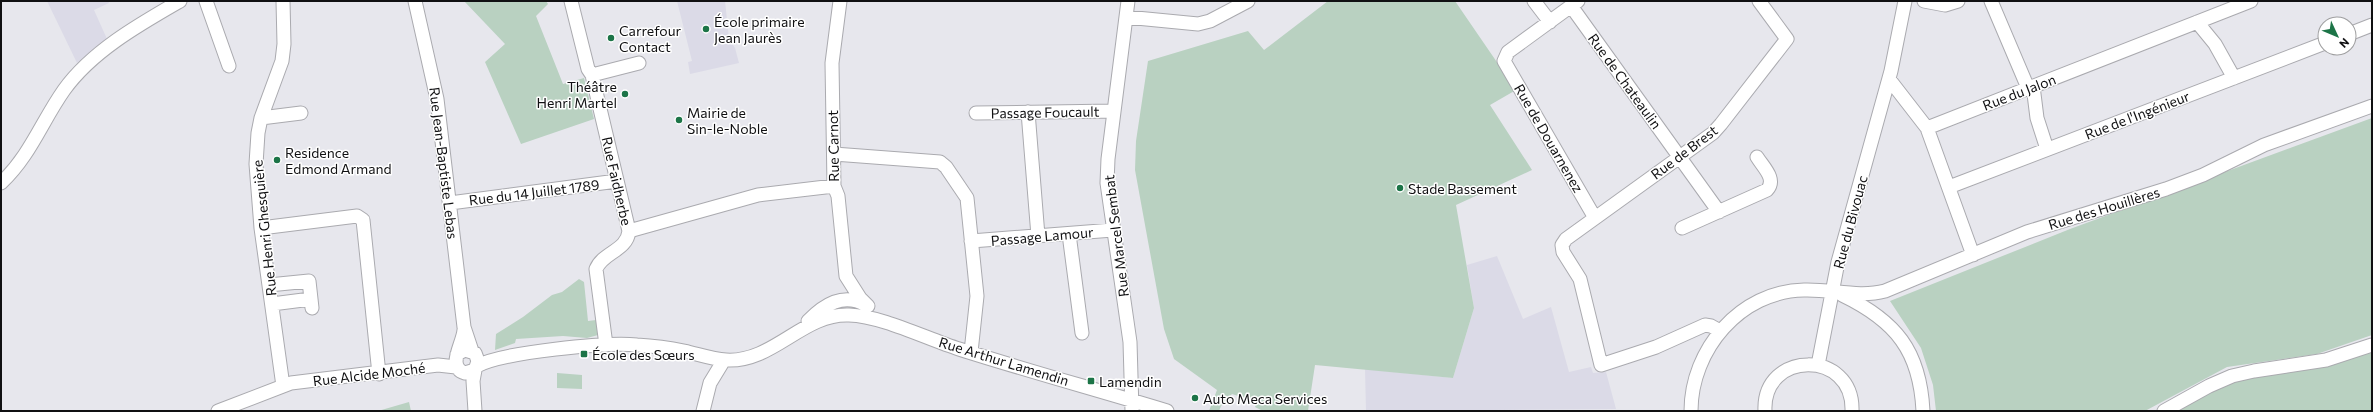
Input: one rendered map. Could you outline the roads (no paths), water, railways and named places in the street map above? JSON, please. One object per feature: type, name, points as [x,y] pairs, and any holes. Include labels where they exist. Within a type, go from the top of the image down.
[{"type":"street","points":[[1,183],[26,155],[59,97],[74,77],[104,51],[167,5],[180,1]]},
{"type":"street","points":[[206,1],[229,66]]},
{"type":"street","name":"Rue Henri Ghesquière","points":[[283,1],[284,44],[281,67],[261,118],[258,133],[256,170],[261,228],[283,386]]},
{"type":"street","name":"Rue Jean-Baptiste Lebas","points":[[415,1],[438,99],[464,327],[463,341],[458,364]]},
{"type":"street","name":"Rue Faidherbe","points":[[571,1],[588,69],[592,76],[630,230],[629,237],[623,245],[602,260],[596,269],[606,345]]},
{"type":"street","name":"Rue Carnot","points":[[840,1],[832,63],[834,186],[838,196],[846,276],[860,298],[868,306]]},
{"type":"street","name":"Rue Marcel Sembat","points":[[1128,1],[1114,111],[1108,183],[1113,230],[1130,342],[1132,406]]},
{"type":"street","points":[[1126,17],[1198,24],[1210,21],[1248,1]]},
{"type":"street","points":[[1534,1],[1550,22],[1574,3]]},
{"type":"street","name":"Rue de Brest","points":[[1720,331],[1711,326],[1705,325],[1656,347],[1601,365],[1579,275],[1563,252],[1562,245],[1566,239],[1716,129],[1787,39],[1759,1]]},
{"type":"street","name":"Rue du Bivouac","points":[[1818,365],[1834,291],[1838,262],[1889,79],[1905,1]]},
{"type":"street","points":[[1924,1],[1945,5],[1958,1]]},
{"type":"street","points":[[1991,1],[2031,87],[2037,118],[2047,149]]},
{"type":"street","name":"Rue du Jalon","points":[[1927,128],[2251,1]]},
{"type":"street","name":"Rue de Chateaulin","points":[[1574,3],[1679,157],[1719,212]]},
{"type":"street","name":"Rue de Douarnenez","points":[[1550,22],[1504,57],[1505,64],[1519,85],[1595,218]]},
{"type":"street","points":[[2197,22],[2215,44],[2234,78]]},
{"type":"street","points":[[2357,31],[2372,24]]},
{"type":"street","name":"Rue de l'Ingénieur","points":[[1949,187],[2317,46]]},
{"type":"street","points":[[592,76],[639,63]]},
{"type":"street","points":[[1889,79],[1927,128],[1973,255]]},
{"type":"street","name":"Rue des Houillères","points":[[1691,411],[1692,392],[1697,370],[1708,348],[1720,331],[1738,315],[1772,295],[1791,291],[1834,291],[1864,295],[1885,292],[2051,224],[2173,187],[2264,145],[2372,106]]},
{"type":"street","name":"Passage Foucault","points":[[976,113],[1114,111]]},
{"type":"street","points":[[1028,112],[1038,236]]},
{"type":"street","points":[[261,118],[302,113]]},
{"type":"street","points":[[834,154],[935,161],[943,164],[966,194],[977,300],[971,352]]},
{"type":"street","points":[[1682,228],[1763,193],[1769,187],[1771,178],[1757,157]]},
{"type":"street","name":"Rue du 14 Juillet 1789","points":[[450,203],[617,181]]},
{"type":"street","points":[[630,230],[758,195],[834,186]]},
{"type":"street","points":[[261,228],[357,216],[364,223],[379,374]]},
{"type":"street","name":"Passage Lamour","points":[[971,242],[1113,230]]},
{"type":"street","points":[[1069,234],[1082,333]]},
{"type":"street","points":[[823,319],[833,311],[843,299],[846,276]]},
{"type":"street","points":[[269,285],[309,281],[312,304],[272,304]]},
{"type":"street","points":[[1834,291],[1875,313],[1887,322],[1902,340],[1917,368],[1923,411]]},
{"type":"street","points":[[800,330],[827,305],[843,299],[851,299],[868,306],[912,331]]},
{"type":"street","points":[[458,364],[469,373],[493,360],[511,356],[606,345],[636,345],[674,350],[724,360],[741,359],[766,351],[800,330],[823,319],[838,315],[857,316],[912,331]]},
{"type":"street","name":"Rue Jean-Baptiste Lebas","points":[[464,327],[474,352]]},
{"type":"street","name":"Rue Arthur Lamendin","points":[[912,331],[1132,406],[1167,411]]},
{"type":"street","points":[[2164,411],[2232,376],[2254,371],[2326,360],[2372,345]]},
{"type":"street","points":[[474,409],[458,364],[465,350],[511,356]]},
{"type":"street","points":[[474,352],[478,359],[476,368],[474,409]]},
{"type":"street","points":[[703,411],[710,383],[724,360]]},
{"type":"street","name":"Rue Alcide Moché","points":[[218,411],[283,386],[298,382],[379,374],[442,364],[458,364]]},
{"type":"street","points":[[1765,411],[1768,391],[1782,373],[1796,366],[1818,365],[1833,372],[1845,383],[1851,398],[1852,411]]},
{"type":"place","name":"École primaire Jean Jaurès","points":[[706,29]]},
{"type":"place","name":"Carrefour Contact","points":[[611,38]]},
{"type":"place","name":"Théâtre Henri Martel","points":[[625,94]]},
{"type":"place","name":"Mairie de Sin-le-Noble","points":[[679,120]]},
{"type":"place","name":"Residence Edmond Armand","points":[[277,160]]},
{"type":"place","name":"Stade Bassement","points":[[1400,188]]},
{"type":"place","name":"École des Sœurs","points":[[584,354]]},
{"type":"place","name":"Lamendin","points":[[1091,381]]},
{"type":"place","name":"Auto Meca Services","points":[[1195,398]]}]
